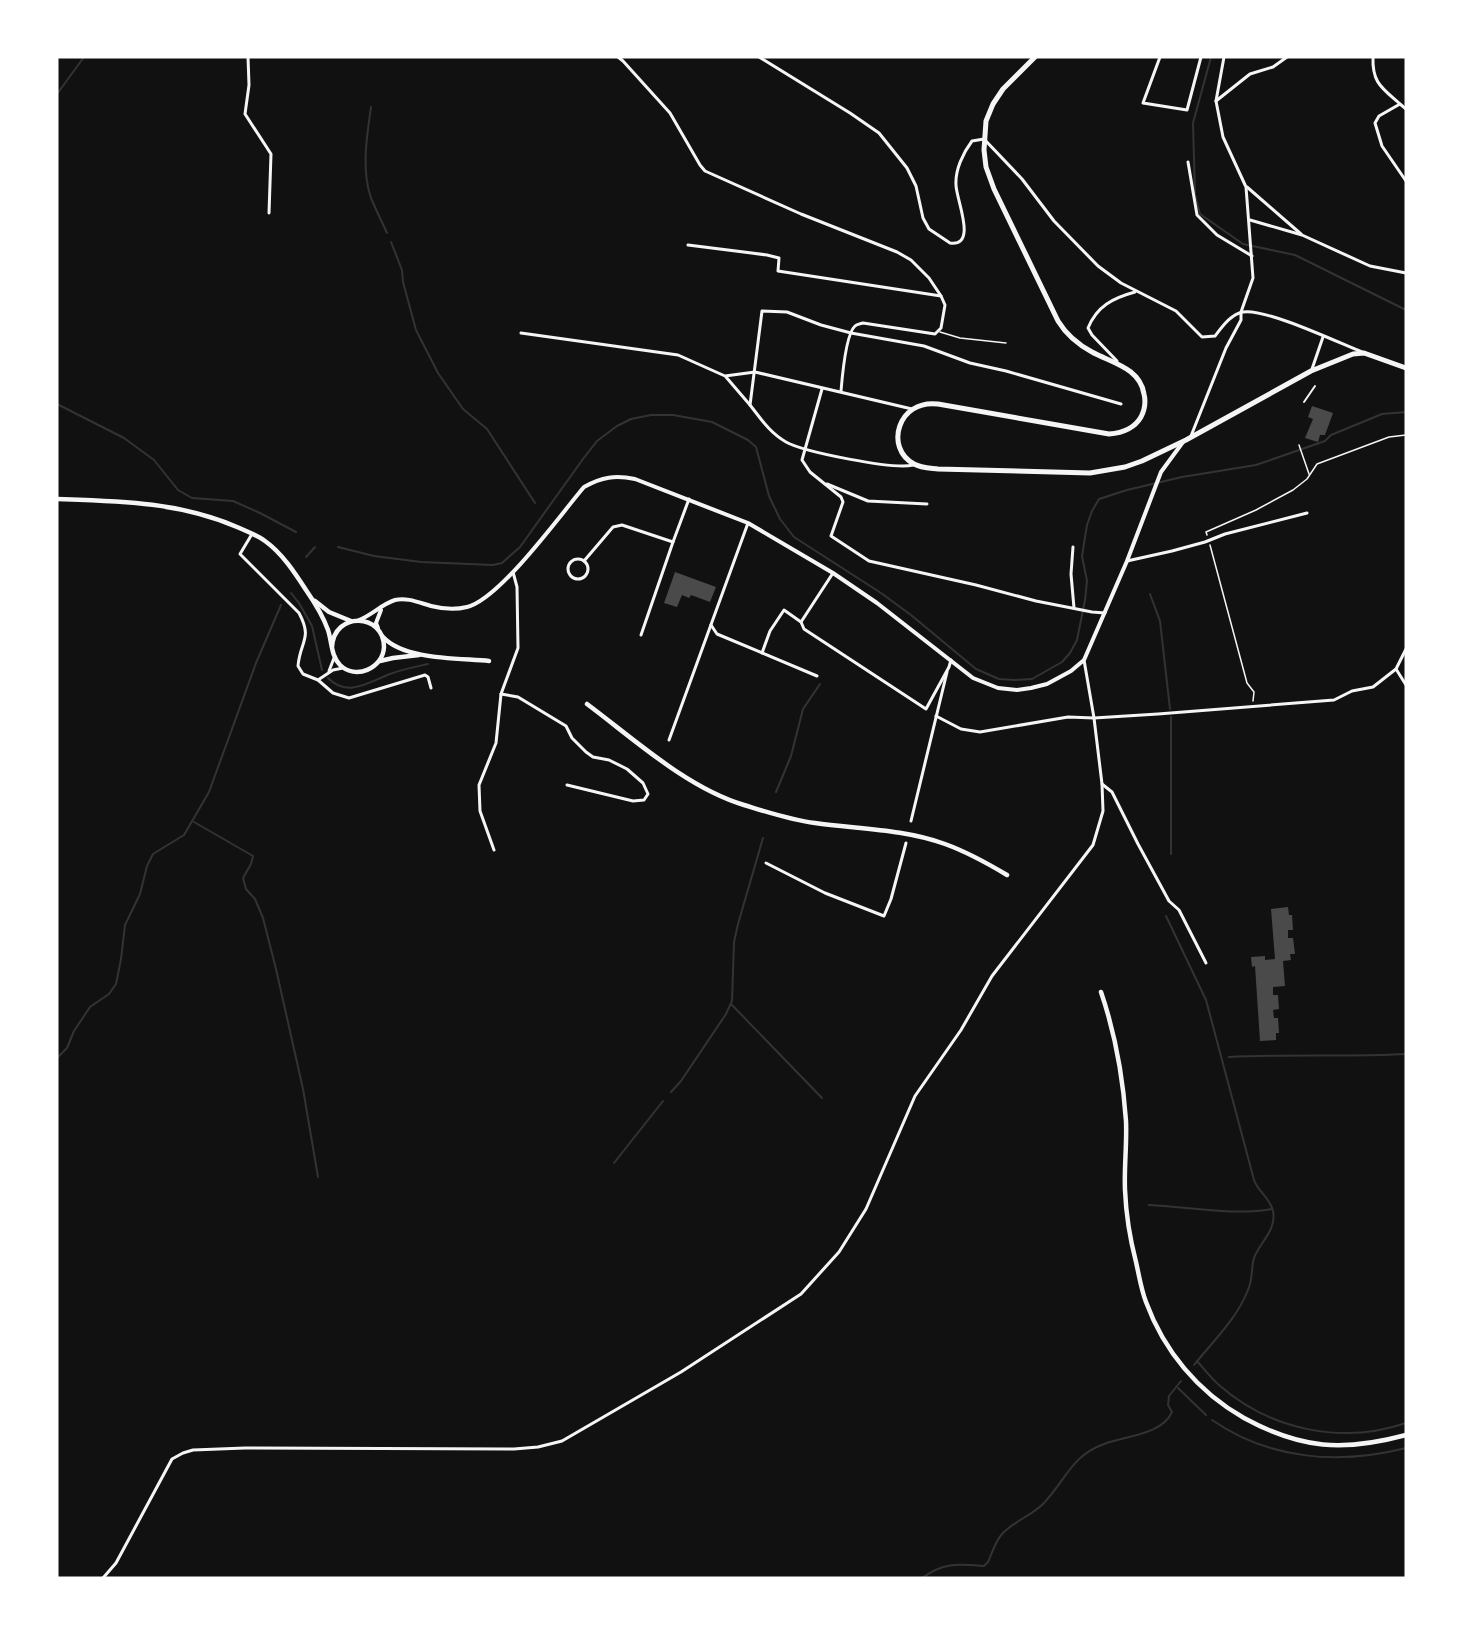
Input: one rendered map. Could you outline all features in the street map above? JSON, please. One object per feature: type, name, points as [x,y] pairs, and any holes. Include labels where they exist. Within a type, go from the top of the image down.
[{"type":"main road","points":[[1035,57],[1011,81],[993,104],[986,121],[984,140],[986,167],[994,189],[1058,321],[1086,348],[1130,371],[1139,381],[1145,402],[1143,414],[1128,430],[1103,433],[930,403],[922,404],[912,409],[900,425],[898,435],[905,456],[915,465],[947,469],[1100,472],[1142,461],[1311,371],[1353,354],[1364,352],[1406,368]]},
{"type":"main road","points":[[57,499],[181,508],[223,521],[252,534],[272,546],[308,593],[326,626],[334,657],[344,668],[362,672],[393,658],[427,655]]},
{"type":"main road","points":[[308,593],[329,612],[354,621],[372,624],[388,642],[401,649],[427,655],[489,661]]},
{"type":"main road","points":[[332,647],[339,629],[354,621]]},
{"type":"main road","points":[[377,664],[383,651],[380,633]]},
{"type":"main road","points":[[587,704],[693,780],[741,804],[812,823],[902,834],[944,843],[977,857],[1006,875]]},
{"type":"main road","points":[[1101,992],[1110,1019],[1126,1121],[1125,1192],[1131,1243],[1146,1301],[1162,1335],[1178,1361],[1202,1389],[1227,1408],[1285,1437],[1327,1446],[1356,1445],[1406,1435]]},
{"type":"street","points":[[248,57],[249,85],[245,114],[271,154],[269,213]]},
{"type":"street","points":[[618,57],[670,113],[705,171],[801,214],[897,252],[912,260],[929,278],[945,305],[939,332],[931,334],[857,324],[851,333],[845,358],[841,391]]},
{"type":"street","points":[[759,57],[879,133],[907,168],[916,186],[923,218],[929,229],[950,243],[960,242],[964,238],[965,230],[956,184],[959,165],[972,141],[984,140],[1022,179],[1054,221],[1110,277],[1176,311],[1202,337],[1215,336],[1230,318],[1241,312],[1263,313],[1364,352]]},
{"type":"street","points":[[1160,57],[1143,103],[1187,110],[1201,57]]},
{"type":"street","points":[[354,621],[400,600],[442,608],[454,609],[470,606],[490,593],[513,572],[585,487],[609,476],[635,479],[748,523],[833,573],[877,603],[973,678],[998,688],[1017,690],[1047,684],[1071,671],[1084,660],[1127,561],[1161,472],[1189,438],[1226,348],[1241,320],[1241,312],[1253,278],[1246,187],[1222,137],[1216,101],[1224,57]]},
{"type":"street","points":[[1216,101],[1250,74],[1273,67],[1287,57]]},
{"type":"street","points":[[1373,57],[1372,72],[1382,88],[1406,109]]},
{"type":"street","points":[[1400,104],[1379,116],[1375,123],[1382,147],[1406,181]]},
{"type":"street","points":[[1188,162],[1197,215],[1217,235],[1253,256]]},
{"type":"street","points":[[1246,187],[1302,235]]},
{"type":"street","points":[[1250,220],[1302,235],[1370,266],[1406,273]]},
{"type":"street","points":[[688,245],[779,258],[778,271],[941,296]]},
{"type":"street","points":[[1120,365],[1088,328],[1103,305],[1110,300],[1137,291]]},
{"type":"street","points":[[750,405],[762,311],[788,312],[821,325],[851,333],[924,346],[970,363],[1121,404]]},
{"type":"street","points":[[521,333],[678,355],[726,376],[766,426],[775,435],[792,445],[805,450],[904,467],[915,465]]},
{"type":"street","points":[[1311,371],[1323,337]]},
{"type":"street","points":[[726,376],[755,372],[912,409]]},
{"type":"street","points":[[1304,402],[1315,386]]},
{"type":"street","points":[[822,388],[802,460],[810,472],[841,497],[843,502],[831,536],[869,561],[1036,601],[1105,613]]},
{"type":"street","points":[[822,482],[867,501],[927,504]]},
{"type":"street","points":[[641,635],[689,499]]},
{"type":"street","points":[[1127,561],[1172,552],[1225,534],[1307,513]]},
{"type":"street","points":[[669,741],[748,523]]},
{"type":"street","points":[[584,561],[613,527],[622,525],[673,542]]},
{"type":"street","points":[[252,534],[240,554],[299,613],[307,632],[298,666],[303,674],[318,680],[333,693],[349,698],[425,675],[428,677],[431,688]]},
{"type":"street","points":[[1073,547],[1071,574],[1076,608]]},
{"type":"street","points":[[578,559],[584,561],[588,567],[585,575],[580,578],[571,576],[568,570],[571,562],[578,559]]},
{"type":"street","points":[[494,850],[480,811],[479,785],[496,743],[501,694],[518,648],[517,587],[513,572]]},
{"type":"street","points":[[801,622],[833,573]]},
{"type":"street","points":[[380,633],[376,623],[377,618],[388,604]]},
{"type":"street","points":[[762,653],[770,631],[784,610],[801,622],[804,629],[926,709],[949,668]]},
{"type":"street","points":[[711,625],[717,634],[817,676]]},
{"type":"street","points":[[707,636],[717,634]]},
{"type":"street","points":[[936,716],[961,729],[980,732],[1068,717],[1094,718],[1334,700],[1352,691],[1373,687],[1396,669],[1406,649]]},
{"type":"street","points":[[328,673],[334,663],[334,657]]},
{"type":"street","points":[[911,821],[951,660]]},
{"type":"street","points":[[103,1578],[116,1563],[172,1459],[183,1453],[193,1450],[245,1448],[514,1449],[554,1444],[579,1432],[681,1372],[801,1294],[839,1252],[866,1209],[915,1096],[961,1030],[992,976],[1093,845],[1103,811],[1102,784],[1084,660]]},
{"type":"street","points":[[318,680],[328,673],[344,668]]},
{"type":"street","points":[[1396,669],[1406,685]]},
{"type":"street","points":[[501,694],[518,697],[566,726],[572,738],[585,752],[627,769],[643,783],[648,794],[644,800],[633,801],[567,785]]},
{"type":"street","points":[[1102,784],[1112,792],[1169,901],[1179,910],[1206,963]]},
{"type":"street","points":[[766,863],[825,893],[884,916],[906,843]]},
{"type":"lane","points":[[939,332],[960,339],[1006,343]]},
{"type":"path","points":[[1253,707],[1254,692],[1247,683],[1206,532],[1256,510],[1293,490],[1317,464],[1389,437],[1406,435]]},
{"type":"path","points":[[1299,445],[1309,475]]},
{"type":"building","points":[[1312,406],[1333,413],[1325,435],[1320,435],[1318,442],[1305,438],[1313,419],[1308,417]]},
{"type":"building","points":[[675,572],[716,587],[710,602],[691,595],[689,598],[682,595],[677,607],[664,603]]},
{"type":"building","points":[[1288,907],[1289,915],[1292,915],[1293,930],[1288,930],[1288,938],[1293,938],[1295,954],[1290,954],[1291,960],[1283,961],[1285,986],[1273,987],[1273,995],[1278,995],[1279,1009],[1273,1010],[1274,1018],[1278,1018],[1279,1033],[1276,1033],[1276,1040],[1260,1041],[1255,966],[1252,967],[1251,957],[1265,956],[1265,960],[1275,959],[1271,909]]},
{"type":"waterway","points":[[57,94],[84,57]]},
{"type":"waterway","points":[[1211,57],[1193,123],[1195,195],[1200,214],[1243,244],[1295,255],[1406,310]]},
{"type":"waterway","points":[[371,107],[366,176],[371,198],[387,233]]},
{"type":"waterway","points":[[391,242],[402,270],[416,330],[438,373],[463,409],[487,429],[535,503]]},
{"type":"waterway","points":[[57,404],[124,438],[154,460],[178,490],[192,498],[233,501],[296,532]]},
{"type":"waterway","points":[[338,547],[374,556],[421,562],[493,565],[502,563],[520,547],[597,441],[617,426],[631,419],[651,415],[673,415],[712,422],[748,440],[756,447],[769,496],[780,519],[794,537],[881,593],[976,669],[999,679],[1032,679],[1062,662],[1077,640],[1087,581],[1082,556],[1087,525],[1099,499],[1182,477],[1256,465],[1325,441],[1331,435],[1382,414],[1406,412]]},
{"type":"waterway","points":[[306,557],[315,547]]},
{"type":"waterway","points":[[291,593],[312,626],[322,670]]},
{"type":"waterway","points":[[1150,594],[1160,621],[1170,709]]},
{"type":"waterway","points":[[57,1058],[67,1048],[74,1031],[90,1007],[109,994],[116,984],[125,925],[140,894],[147,866],[153,854],[184,835],[209,792],[256,663],[281,605]]},
{"type":"waterway","points":[[328,678],[335,684],[350,688],[428,664]]},
{"type":"waterway","points":[[776,792],[791,756],[803,709],[820,684]]},
{"type":"waterway","points":[[1171,717],[1171,854]]},
{"type":"waterway","points":[[194,822],[253,856],[243,878],[246,889],[255,899],[263,918],[276,969],[303,1089],[318,1177]]},
{"type":"waterway","points":[[671,1092],[681,1081],[726,1014],[732,1001],[734,942],[763,838]]},
{"type":"waterway","points":[[1166,916],[1206,1000],[1254,1180],[1269,1202],[1274,1218],[1254,1258],[1251,1282],[1243,1301],[1224,1329],[1194,1365]]},
{"type":"waterway","points":[[731,1004],[822,1098]]},
{"type":"waterway","points":[[1229,1057],[1406,1054]]},
{"type":"waterway","points":[[614,1163],[663,1101]]},
{"type":"waterway","points":[[1149,1205],[1242,1212],[1272,1209]]},
{"type":"waterway","points":[[1197,1361],[1216,1382],[1239,1400],[1284,1423],[1332,1433],[1382,1430],[1406,1423]]},
{"type":"waterway","points":[[922,1578],[937,1569],[951,1565],[984,1566],[1002,1534],[1043,1504],[1084,1455],[1104,1444],[1142,1434],[1160,1426],[1167,1420],[1172,1412],[1168,1405],[1169,1396],[1181,1381]]},
{"type":"waterway","points":[[1178,1388],[1206,1415]]},
{"type":"waterway","points":[[1212,1420],[1257,1444],[1306,1455],[1356,1456],[1406,1448]]}]
